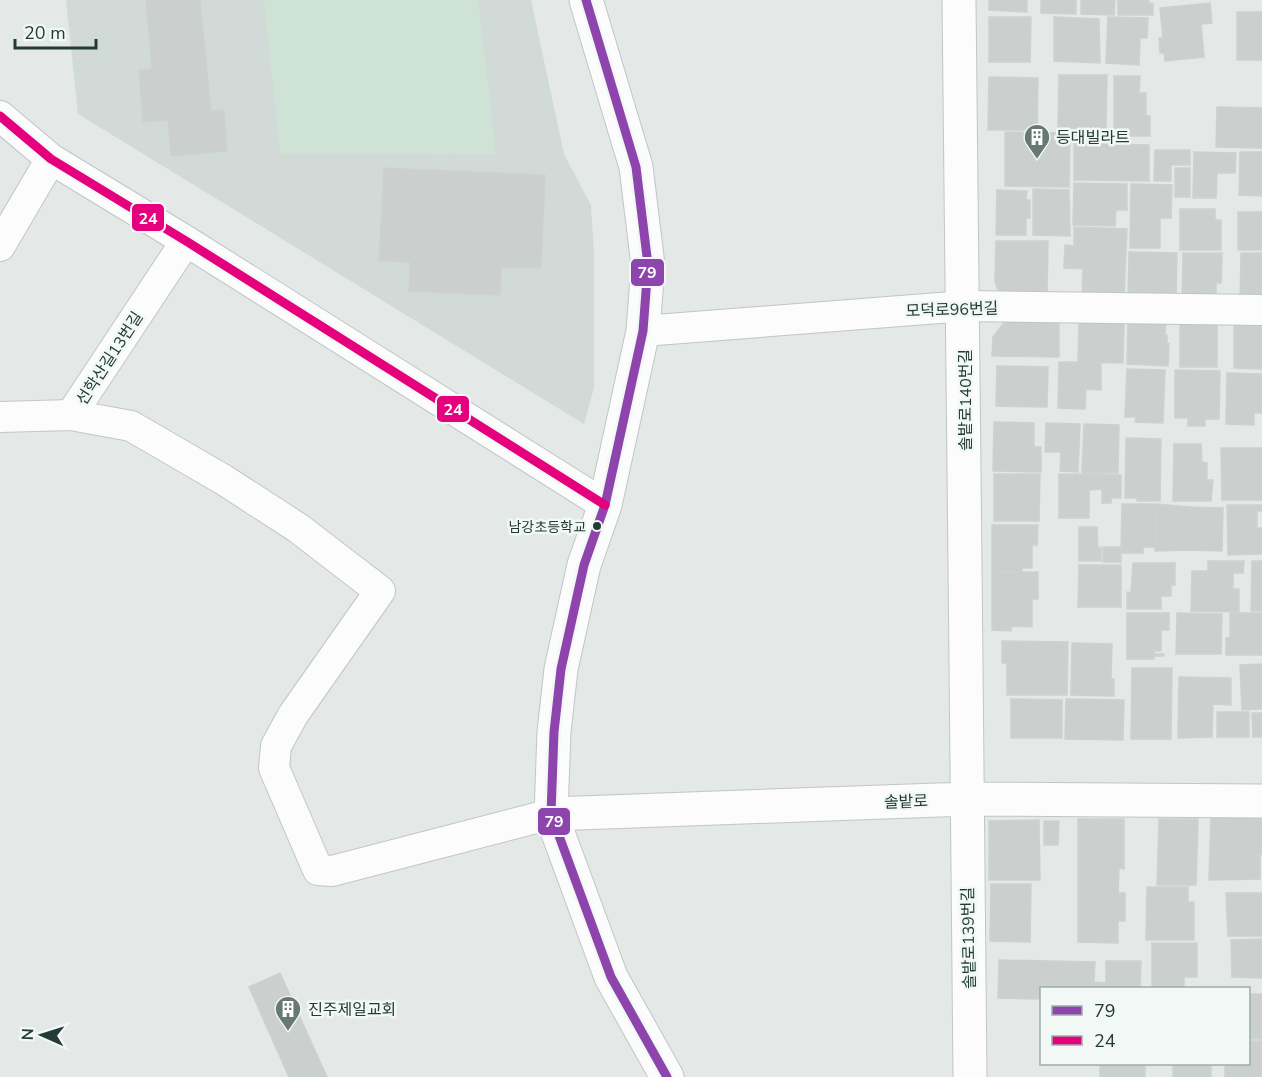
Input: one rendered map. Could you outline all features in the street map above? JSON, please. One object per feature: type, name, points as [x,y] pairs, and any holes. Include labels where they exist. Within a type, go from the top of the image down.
[{"type":"street","points":[[586,0],[636,167],[648,265],[643,331],[605,505],[584,565],[561,669],[554,732],[551,814],[610,977],[667,1077]]},
{"type":"street","name":"솔밭로140번길","points":[[959,0],[964,306],[966,799]]},
{"type":"street","points":[[0,117],[51,159],[186,241],[605,505]]},
{"type":"street","points":[[0,246],[51,159]]},
{"type":"street","name":"선학산길13번길","points":[[0,417],[71,415],[186,241]]},
{"type":"street","name":"모덕로96번길","points":[[643,331],[964,306],[1262,310]]},
{"type":"street","points":[[71,415],[131,426],[224,480],[298,528],[380,591],[293,715],[276,746],[274,768],[318,870],[332,871],[551,814]]},
{"type":"street","name":"솔밭로","points":[[551,814],[966,799],[1262,801]]},
{"type":"street","name":"솔밭로139번길","points":[[966,799],[970,1077]]},
{"type":"shaded area","points":[[66,0],[531,0],[564,154],[591,205],[594,253],[594,388],[584,424],[78,114]]},
{"type":"green space","points":[[264,0],[478,0],[496,154],[280,153]]},
{"type":"building","points":[[146,0],[200,0],[211,111],[224,110],[227,151],[171,156],[168,120],[143,122],[139,70],[152,69]]},
{"type":"building","points":[[989,0],[1027,0],[1027,12],[989,10]]},
{"type":"building","points":[[1041,0],[1076,0],[1076,14],[1041,13]]},
{"type":"building","points":[[1081,0],[1115,0],[1114,15],[1081,14]]},
{"type":"building","points":[[1118,0],[1149,0],[1149,3],[1153,3],[1153,15],[1118,15]]},
{"type":"building","points":[[1210,3],[1212,23],[1201,24],[1204,57],[1165,61],[1164,53],[1160,53],[1159,38],[1163,38],[1160,8]]},
{"type":"building","points":[[1237,12],[1262,12],[1262,60],[1237,60]]},
{"type":"building","points":[[989,17],[1031,17],[1030,62],[989,62]]},
{"type":"building","points":[[1054,17],[1099,19],[1100,63],[1054,61]]},
{"type":"building","points":[[1108,17],[1148,18],[1147,38],[1140,38],[1139,65],[1106,63]]},
{"type":"building","points":[[1059,75],[1107,75],[1106,129],[1058,129]]},
{"type":"building","points":[[1114,76],[1140,76],[1139,93],[1146,93],[1146,116],[1150,116],[1150,136],[1114,136]]},
{"type":"building","points":[[989,77],[1038,78],[1037,130],[988,130]]},
{"type":"building","points":[[1217,107],[1262,108],[1262,148],[1216,147]]},
{"type":"building","name":"등대빌라트","points":[[1005,132],[1070,133],[1069,187],[1005,186]]},
{"type":"building","points":[[1074,136],[1104,136],[1104,144],[1149,145],[1149,181],[1074,180]]},
{"type":"building","points":[[1155,150],[1190,150],[1190,165],[1171,165],[1171,181],[1154,181]]},
{"type":"building","points":[[1194,152],[1236,153],[1235,173],[1217,173],[1216,198],[1193,198]]},
{"type":"building","points":[[1240,152],[1262,152],[1262,196],[1239,195]]},
{"type":"building","points":[[384,168],[545,175],[541,268],[501,267],[500,295],[409,291],[410,262],[379,261]]},
{"type":"building","points":[[1175,168],[1190,168],[1190,197],[1175,197]]},
{"type":"building","points":[[1074,183],[1127,184],[1127,210],[1116,210],[1115,226],[1073,225]]},
{"type":"building","points":[[1131,184],[1172,185],[1171,218],[1160,218],[1160,248],[1130,248]]},
{"type":"building","points":[[1033,189],[1069,190],[1070,236],[1033,235]]},
{"type":"building","points":[[997,190],[1027,191],[1026,200],[1030,200],[1030,218],[1026,218],[1026,235],[996,235]]},
{"type":"building","points":[[1180,209],[1215,209],[1215,220],[1221,220],[1221,250],[1180,250]]},
{"type":"building","points":[[1238,212],[1262,212],[1262,250],[1238,250]]},
{"type":"building","points":[[1074,227],[1127,229],[1125,270],[1064,268],[1065,245],[1074,246]]},
{"type":"building","points":[[996,241],[1048,241],[1047,297],[1001,293],[995,280]]},
{"type":"building","points":[[1129,252],[1177,253],[1176,297],[1128,301]]},
{"type":"building","points":[[1183,253],[1222,253],[1221,283],[1216,283],[1216,303],[1182,302]]},
{"type":"building","points":[[1241,253],[1262,253],[1262,302],[1240,304]]},
{"type":"building","points":[[1083,269],[1125,270],[1124,301],[1082,300]]},
{"type":"building","points":[[1006,320],[1059,321],[1059,357],[992,356],[993,337]]},
{"type":"building","points":[[1079,321],[1124,322],[1123,363],[1078,362]]},
{"type":"building","points":[[1128,321],[1166,322],[1165,335],[1167,335],[1169,344],[1168,366],[1127,364]]},
{"type":"building","points":[[1180,322],[1217,322],[1217,367],[1180,367]]},
{"type":"building","points":[[1234,323],[1260,323],[1262,326],[1262,369],[1234,368]]},
{"type":"building","points":[[1059,362],[1101,362],[1101,390],[1086,389],[1085,409],[1058,408]]},
{"type":"building","points":[[997,366],[1048,367],[1047,407],[996,406]]},
{"type":"building","points":[[1127,369],[1165,370],[1163,423],[1135,422],[1136,417],[1125,417]]},
{"type":"building","points":[[1175,370],[1220,371],[1219,419],[1205,419],[1205,426],[1188,426],[1188,418],[1175,418]]},
{"type":"building","points":[[1227,373],[1262,374],[1262,413],[1254,413],[1254,425],[1226,424]]},
{"type":"building","points":[[994,422],[1034,423],[1034,447],[1041,447],[1041,472],[993,471]]},
{"type":"building","points":[[1046,423],[1080,424],[1078,472],[1060,471],[1061,452],[1045,452]]},
{"type":"building","points":[[1084,424],[1119,425],[1118,473],[1082,473]]},
{"type":"building","points":[[1126,438],[1161,439],[1160,501],[1137,501],[1137,498],[1125,498]]},
{"type":"building","points":[[1174,444],[1201,444],[1202,462],[1207,463],[1207,480],[1213,480],[1211,501],[1173,501]]},
{"type":"building","points":[[1221,448],[1262,448],[1262,500],[1222,500]]},
{"type":"building","points":[[994,474],[1040,474],[1039,521],[994,521]]},
{"type":"building","points":[[1059,474],[1121,475],[1121,498],[1111,498],[1111,503],[1102,503],[1102,489],[1089,490],[1089,518],[1059,518]]},
{"type":"building","points":[[1122,504],[1155,504],[1155,547],[1143,547],[1143,553],[1121,553]]},
{"type":"building","points":[[1155,504],[1191,507],[1190,550],[1155,551]]},
{"type":"building","points":[[1227,505],[1262,505],[1262,511],[1257,511],[1257,528],[1262,528],[1262,554],[1228,555]]},
{"type":"building","points":[[1191,507],[1223,508],[1222,551],[1190,550]]},
{"type":"building","points":[[992,525],[1038,525],[1037,545],[1032,545],[1032,568],[1022,568],[1022,572],[992,572]]},
{"type":"building","points":[[1079,527],[1097,527],[1101,561],[1079,561]]},
{"type":"building","points":[[1103,547],[1121,547],[1121,562],[1103,562]]},
{"type":"building","points":[[1208,561],[1244,561],[1243,573],[1233,573],[1233,589],[1239,589],[1239,612],[1191,611],[1192,571],[1208,571]]},
{"type":"building","points":[[1252,561],[1262,561],[1262,611],[1251,611]]},
{"type":"building","points":[[1133,563],[1175,563],[1175,585],[1171,585],[1171,596],[1161,596],[1161,609],[1127,609],[1127,592],[1131,593]]},
{"type":"building","points":[[1079,565],[1121,565],[1121,607],[1078,607]]},
{"type":"building","points":[[992,572],[1038,572],[1038,599],[1032,599],[1032,627],[1012,626],[1011,631],[992,630]]},
{"type":"building","points":[[1127,613],[1169,613],[1169,630],[1161,630],[1161,651],[1154,651],[1154,654],[1164,654],[1164,656],[1154,656],[1154,659],[1127,659]]},
{"type":"building","points":[[1177,613],[1222,614],[1221,654],[1176,654]]},
{"type":"building","points":[[1230,613],[1262,613],[1262,655],[1226,655],[1226,638],[1230,637]]},
{"type":"building","points":[[1002,641],[1068,642],[1067,695],[1007,695],[1007,663],[1002,663]]},
{"type":"building","points":[[1072,643],[1112,644],[1111,679],[1114,679],[1114,696],[1071,695]]},
{"type":"building","points":[[1262,664],[1262,709],[1242,710],[1240,665]]},
{"type":"building","points":[[1132,668],[1172,668],[1171,739],[1131,739]]},
{"type":"building","points":[[1179,677],[1231,678],[1231,705],[1213,704],[1212,737],[1178,738]]},
{"type":"building","points":[[1011,699],[1062,700],[1062,738],[1011,738]]},
{"type":"building","points":[[1066,699],[1124,700],[1123,740],[1065,739]]},
{"type":"building","points":[[1217,712],[1249,712],[1249,737],[1217,737]]},
{"type":"building","points":[[1252,713],[1262,713],[1262,737],[1253,737]]},
{"type":"building","points":[[1262,816],[1260,879],[1209,880],[1211,817]]},
{"type":"building","points":[[1078,819],[1124,819],[1124,869],[1119,868],[1118,893],[1125,893],[1125,921],[1118,921],[1118,943],[1078,942]]},
{"type":"building","points":[[1159,819],[1198,819],[1196,885],[1157,885]]},
{"type":"building","points":[[1039,820],[1040,880],[989,880],[989,821]]},
{"type":"building","points":[[1044,821],[1059,821],[1058,845],[1044,845]]},
{"type":"building","points":[[991,884],[1031,884],[1030,942],[990,941]]},
{"type":"building","points":[[1147,887],[1188,887],[1188,902],[1194,902],[1194,940],[1146,940]]},
{"type":"building","points":[[1226,893],[1262,893],[1262,936],[1228,936]]},
{"type":"building","points":[[1262,939],[1262,978],[1232,977],[1231,940]]},
{"type":"building","points":[[1152,943],[1197,943],[1197,977],[1184,977],[1184,987],[1152,987]]},
{"type":"building","points":[[999,960],[1095,962],[1094,982],[1106,983],[1106,961],[1141,961],[1140,987],[1040,987],[1040,999],[998,998]]},
{"type":"building","name":"진주제일교회","points":[[280,973],[327,1077],[289,1077],[249,987]]},
{"type":"building","points":[[1250,994],[1262,994],[1262,1039],[1250,1039]]},
{"type":"building","points":[[1250,1041],[1262,1041],[1262,1077],[1225,1077],[1225,1065],[1250,1065]]},
{"type":"building","points":[[1100,1065],[1145,1065],[1145,1077],[1100,1077]]},
{"type":"building","points":[[1173,1065],[1211,1065],[1211,1077],[1173,1077]]},
{"type":"transit line","name":"79","points":[[586,0],[636,167],[648,265],[643,331],[605,505],[584,565],[561,669],[554,732],[551,814],[611,977],[667,1077]]},
{"type":"transit line","name":"24","points":[[0,116],[51,159],[186,241],[605,505]]},
{"type":"place","name":"등대빌라트","points":[[1037,160]]},
{"type":"place","name":"남강초등학교","points":[[597,526]]},
{"type":"place","name":"진주제일교회","points":[[288,1032]]}]
